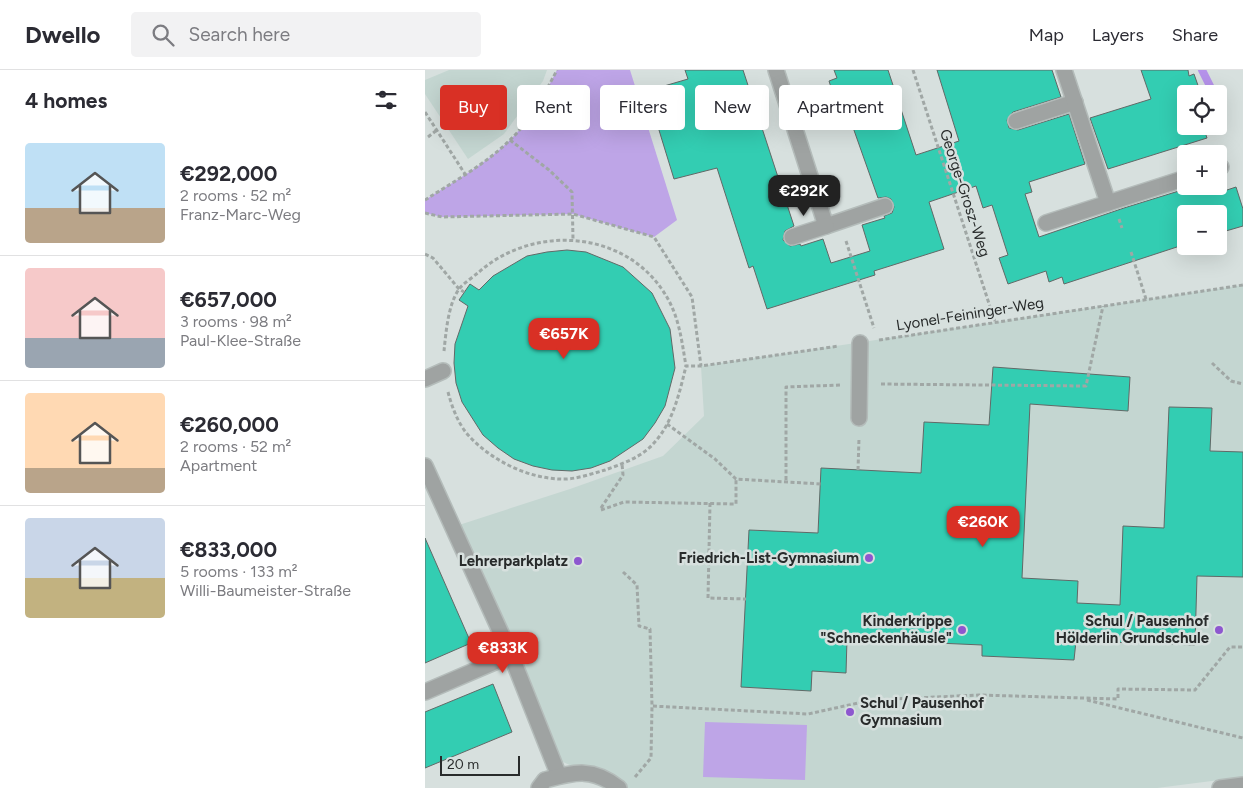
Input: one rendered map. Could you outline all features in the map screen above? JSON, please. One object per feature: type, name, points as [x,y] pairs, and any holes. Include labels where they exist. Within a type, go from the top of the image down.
[{"type":"street","points":[[776,70],[833,224]]},
{"type":"street","points":[[1064,70],[1108,203]]},
{"type":"street","points":[[1016,121],[1075,102]]},
{"type":"street","points":[[1046,223],[1177,181]]},
{"type":"street","points":[[792,237],[885,206]]},
{"type":"street","points":[[859,418],[860,343]]},
{"type":"street","points":[[425,378],[443,371]]},
{"type":"street","points":[[425,466],[511,655],[559,776]]},
{"type":"street","points":[[425,692],[511,655]]},
{"type":"street","points":[[539,788],[545,780],[588,772],[604,777],[619,788]]},
{"type":"street","points":[[1220,788],[1243,785]]},
{"type":"path","points":[[425,200],[465,174],[510,140],[537,107],[557,70]]},
{"type":"path","name":"George-Grosz-Weg","points":[[913,70],[995,322]]},
{"type":"path","points":[[425,112],[465,174]]},
{"type":"path","points":[[428,137],[437,130]]},
{"type":"path","points":[[510,140],[549,170],[572,192],[573,239]]},
{"type":"path","points":[[425,213],[442,217],[573,214],[654,237],[692,297],[701,366]]},
{"type":"path","points":[[833,224],[877,340]]},
{"type":"path","points":[[573,239],[605,245],[635,263],[661,287],[678,317],[686,366],[676,406],[667,424],[649,448],[622,464],[590,475],[561,480],[529,474],[506,464],[489,454],[468,436],[457,416],[443,371],[447,324],[459,289],[495,258],[533,244],[573,239]]},
{"type":"path","points":[[1131,252],[1146,299]]},
{"type":"path","points":[[425,254],[433,258],[459,289],[464,292]]},
{"type":"path","name":"Lyonel-Feininger-Weg","points":[[686,366],[701,366],[860,343],[1243,285]]},
{"type":"path","points":[[910,384],[1086,386],[1103,306]]},
{"type":"path","points":[[1212,363],[1231,381],[1243,384]]},
{"type":"path","points":[[785,480],[786,413]]},
{"type":"path","points":[[858,470],[859,418]]},
{"type":"path","points":[[667,424],[709,454],[736,479],[785,480],[821,484]]},
{"type":"path","points":[[622,464],[623,475],[601,509],[624,502],[736,504],[736,479]]},
{"type":"path","points":[[710,503],[708,598],[746,599]]},
{"type":"path","points":[[619,788],[629,784],[651,758],[652,706],[651,629],[639,626],[637,585],[623,572]]},
{"type":"path","points":[[652,706],[808,714],[872,700],[979,696],[1117,699],[1118,689],[1195,690],[1230,646],[1243,647]]},
{"type":"path","points":[[1079,698],[1243,738]]},
{"type":"shaded area","points":[[449,70],[547,70],[540,85],[517,85],[517,116],[507,130],[507,85],[440,85],[440,117],[425,94],[425,80]]},
{"type":"shaded area","points":[[557,70],[630,70],[635,85],[600,85],[600,130],[649,130],[677,220],[654,237],[573,214],[442,217],[425,213],[425,200],[480,165],[501,149],[520,130],[590,130],[590,85],[549,85]]},
{"type":"shaded area","points":[[449,130],[507,130],[504,134],[468,159]]},
{"type":"shaded area","points":[[1243,285],[1243,777],[1157,788],[619,788],[561,761],[459,525],[663,456],[704,416],[701,366]]},
{"type":"shaded area","points":[[705,722],[807,725],[805,780],[703,777]]},
{"type":"building","points":[[685,70],[743,70],[748,85],[695,85],[695,130],[763,130],[794,226],[785,231],[783,240],[790,246],[800,244],[801,246],[823,239],[831,263],[870,251],[862,225],[885,218],[884,216],[892,213],[894,207],[891,199],[886,197],[878,198],[854,130],[902,130],[902,112],[916,155],[959,141],[937,70],[1052,70],[1061,97],[1013,112],[1007,120],[1009,128],[1018,130],[1069,114],[1085,164],[1029,182],[1032,192],[1025,194],[1039,237],[1177,192],[1177,195],[1227,195],[1227,190],[1236,187],[1243,209],[1243,226],[1227,231],[1227,205],[1177,205],[1177,247],[1064,284],[1062,277],[1049,282],[1046,271],[1008,284],[999,258],[1008,255],[992,205],[983,208],[976,186],[929,202],[944,249],[874,271],[875,275],[767,309],[753,266],[749,268],[717,168],[674,179],[659,130],[685,130],[685,85],[668,85],[688,79]]},
{"type":"building","points":[[834,70],[888,70],[893,85],[830,85],[829,81],[837,78]]},
{"type":"building","points":[[1141,70],[1188,70],[1189,76],[1194,74],[1198,85],[1177,85],[1177,135],[1206,135],[1207,138],[1185,145],[1177,145],[1177,147],[1108,169],[1090,118],[1151,99]]},
{"type":"building","points":[[567,250],[586,252],[623,267],[652,293],[670,329],[675,368],[665,406],[643,439],[610,461],[591,468],[572,471],[552,470],[514,459],[483,435],[462,402],[456,383],[454,363],[455,344],[468,306],[459,300],[470,284],[479,290],[493,276],[527,256]]},
{"type":"building","name":"Friedrich-List-Gymnasium","points":[[993,367],[1130,377],[1128,411],[1030,404],[1022,578],[1078,581],[1077,603],[1120,605],[1123,526],[1164,528],[1169,407],[1212,408],[1210,451],[1243,452],[1243,577],[1197,576],[1195,645],[1076,641],[1074,660],[982,656],[982,645],[847,639],[846,673],[812,671],[811,691],[741,687],[749,530],[818,533],[821,468],[921,473],[924,422],[989,425]]},
{"type":"building","points":[[425,538],[471,643],[425,663]]},
{"type":"building","points":[[493,684],[512,732],[425,768],[425,712]]},
{"type":"waterway","points":[[1202,70],[1210,85]]},
{"type":"place","name":"Friedrich-List-Gymnasium","points":[[869,558]]},
{"type":"place","name":"Lehrerparkplatz","points":[[578,561]]},
{"type":"place","name":"Kinderkrippe \"Schneckenhäusle\"","points":[[962,630]]},
{"type":"place","name":"Schul / Pausenhof Hölderlin Grundschule","points":[[1219,630]]},
{"type":"place","name":"Schul / Pausenhof Gymnasium","points":[[850,712]]}]
